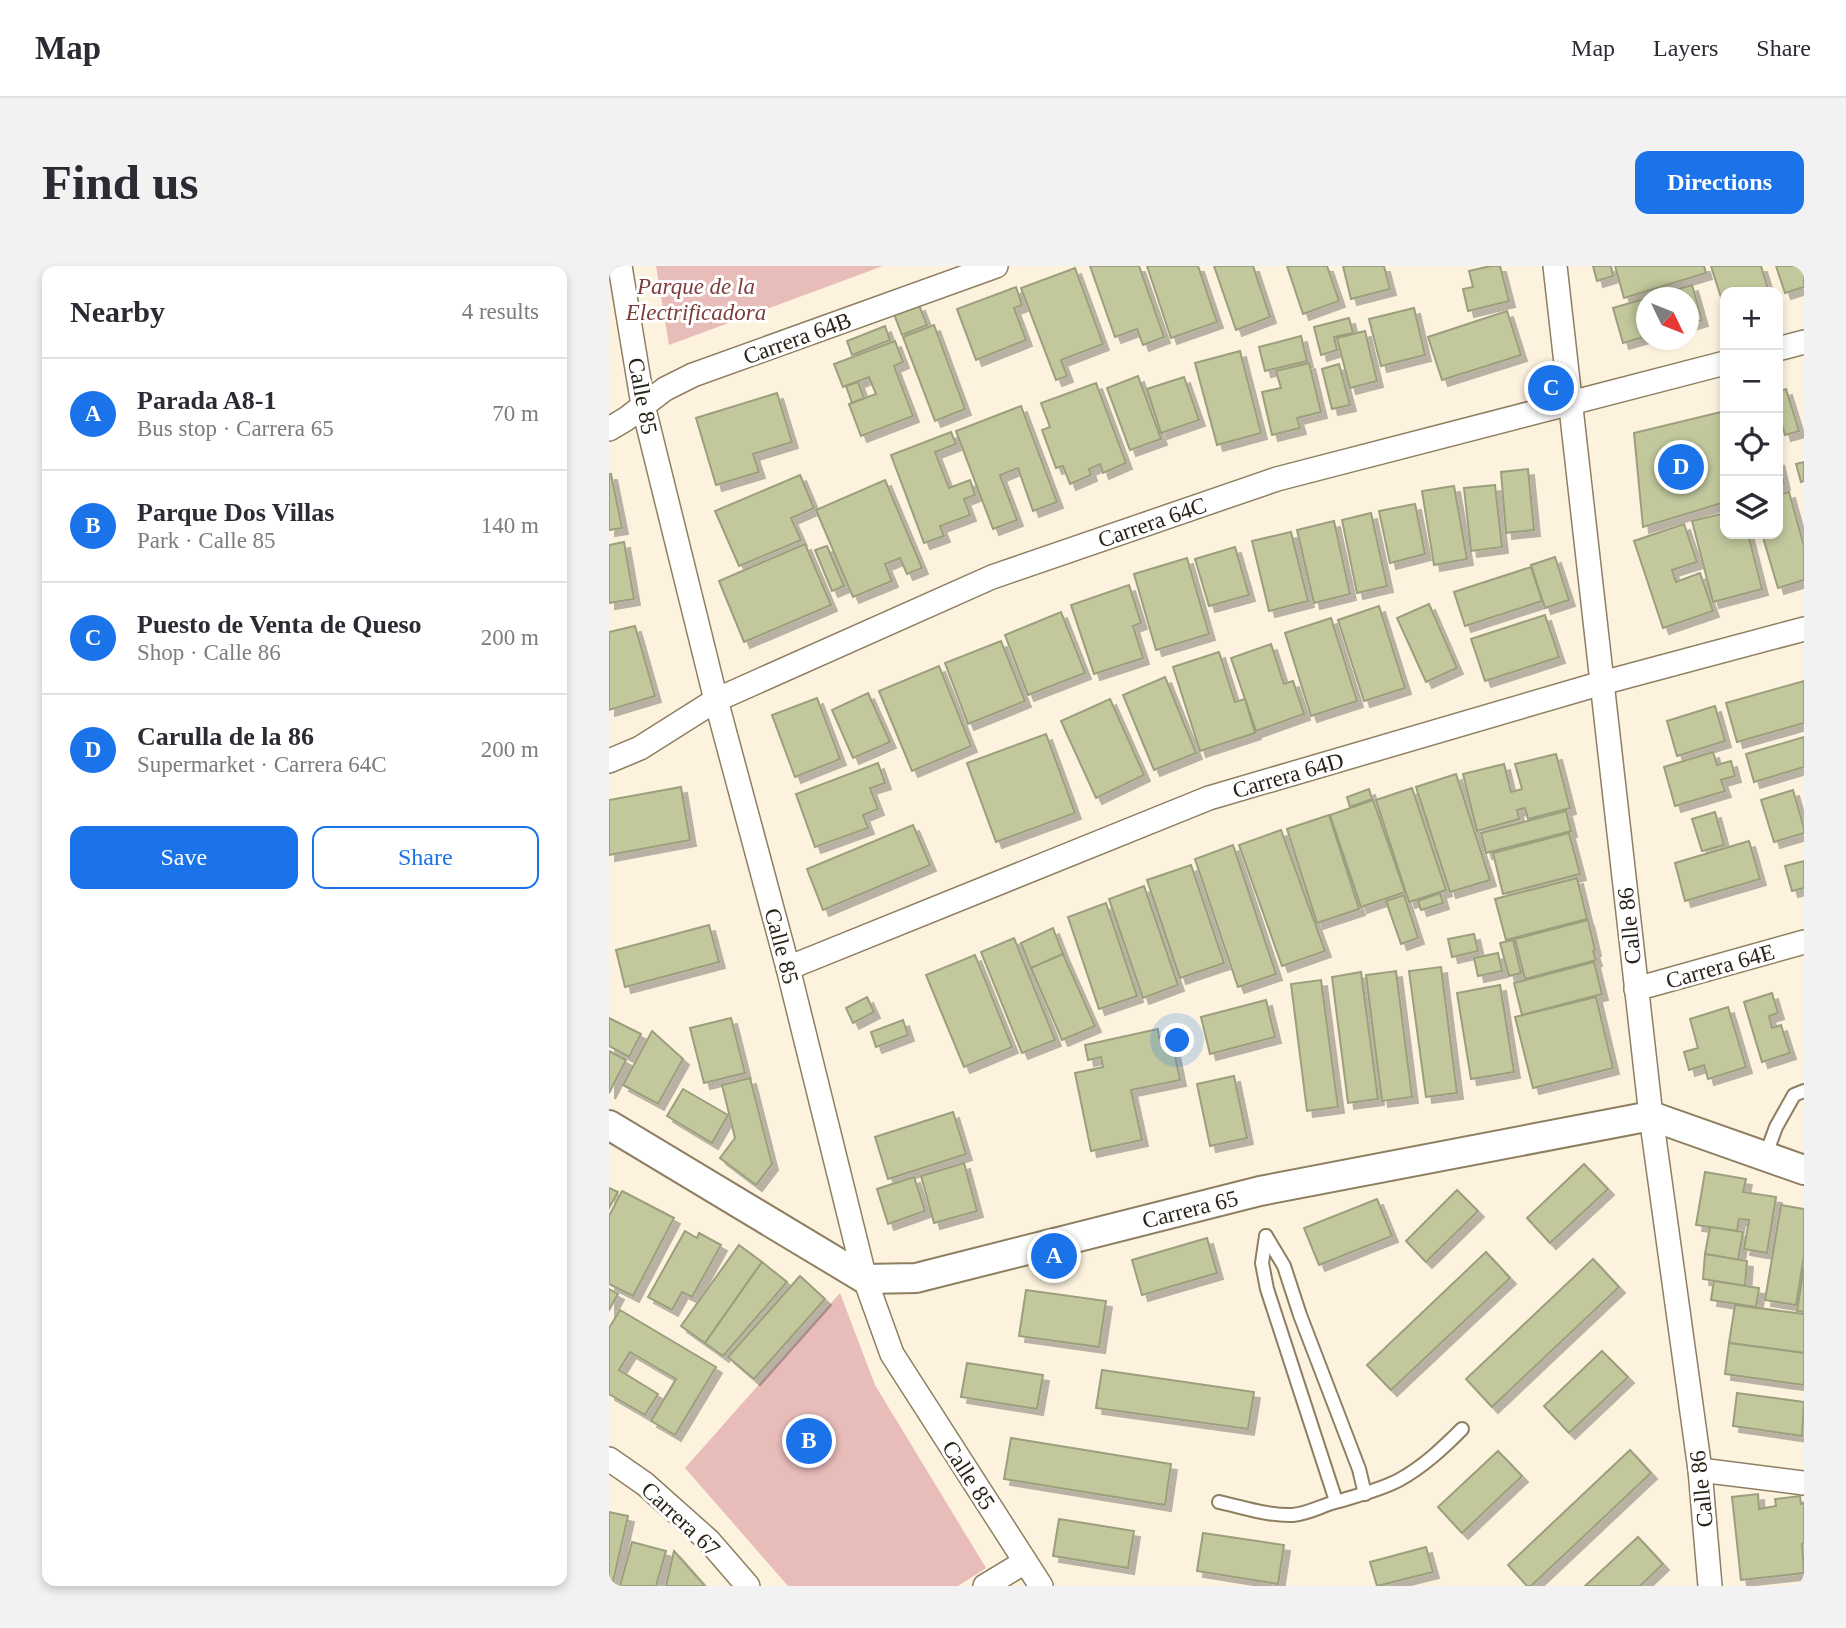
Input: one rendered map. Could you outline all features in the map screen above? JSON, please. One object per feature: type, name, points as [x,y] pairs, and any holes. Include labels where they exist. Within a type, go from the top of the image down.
[{"type":"street","name":"Calle 85","points":[[620,266],[643,405],[865,1279],[892,1354],[1041,1586]]},
{"type":"street","name":"Carrera 64B","points":[[609,429],[665,389],[693,375],[996,266]]},
{"type":"street","name":"Calle 86","points":[[1555,266],[1636,989],[1700,1471],[1710,1586]]},
{"type":"street","points":[[1783,348],[1804,342]]},
{"type":"street","name":"Carrera 64C","points":[[609,761],[640,748],[716,699],[992,577],[1277,478],[1720,364]]},
{"type":"street","name":"Carrera 64D","points":[[788,968],[1209,799],[1602,683],[1804,629]]},
{"type":"street","name":"Carrera 64E","points":[[1636,989],[1804,942]]},
{"type":"street","points":[[1651,1116],[1804,1170]]},
{"type":"street","name":"Carrera 65","points":[[865,1279],[916,1278],[1259,1191],[1651,1116]]},
{"type":"street","points":[[609,1125],[865,1279]]},
{"type":"street","name":"Carrera 67","points":[[609,1460],[645,1484],[709,1541],[748,1586]]},
{"type":"street","points":[[1700,1471],[1804,1483]]},
{"type":"street","points":[[985,1586],[1025,1562]]},
{"type":"lane","points":[[1764,1157],[1776,1127],[1794,1095],[1804,1091]]},
{"type":"lane","points":[[1336,1501],[1267,1289],[1262,1263],[1266,1236],[1284,1266],[1366,1494]]},
{"type":"lane","points":[[1219,1502],[1274,1514],[1307,1513],[1336,1501],[1366,1494],[1398,1480],[1437,1453],[1462,1429]]},
{"type":"green space","name":"Parque de la Electrificadora","points":[[656,266],[883,266],[669,345]]},
{"type":"green space","points":[[840,1293],[875,1385],[986,1568],[958,1586],[788,1586],[685,1468]]},
{"type":"building","points":[[1090,266],[1139,266],[1164,337],[1143,345],[1137,329],[1115,337]]},
{"type":"building","points":[[1147,266],[1198,266],[1217,322],[1171,338]]},
{"type":"building","points":[[1214,266],[1253,266],[1270,317],[1236,330]]},
{"type":"building","points":[[1287,266],[1327,266],[1339,301],[1303,314]]},
{"type":"building","points":[[1343,266],[1384,266],[1390,289],[1351,299]]},
{"type":"building","points":[[1500,266],[1509,301],[1468,311],[1463,289],[1473,287],[1469,271]]},
{"type":"building","points":[[1593,266],[1611,266],[1613,276],[1597,281]]},
{"type":"building","points":[[1615,266],[1704,266],[1706,273],[1660,287],[1636,287],[1636,294],[1624,298]]},
{"type":"building","points":[[1711,266],[1761,266],[1767,287],[1720,287],[1720,294]]},
{"type":"building","points":[[1776,266],[1804,266],[1804,287],[1785,293]]},
{"type":"building","points":[[1075,268],[1103,344],[1061,360],[1067,376],[1056,380],[1021,288]]},
{"type":"building","points":[[1016,287],[1022,305],[1014,308],[1026,340],[976,360],[957,309]]},
{"type":"building","points":[[1636,301],[1636,339],[1623,343],[1613,308]]},
{"type":"building","points":[[919,305],[927,325],[902,335],[894,314]]},
{"type":"building","points":[[1414,308],[1425,355],[1381,366],[1369,319]]},
{"type":"building","points":[[1507,311],[1521,355],[1442,380],[1428,337]]},
{"type":"building","points":[[1349,318],[1353,333],[1334,337],[1337,350],[1321,355],[1314,327]]},
{"type":"building","points":[[934,325],[965,409],[935,421],[903,337]]},
{"type":"building","points":[[885,326],[890,340],[852,355],[847,341]]},
{"type":"building","points":[[1365,331],[1377,381],[1350,388],[1337,338]]},
{"type":"building","points":[[1301,336],[1307,361],[1265,371],[1259,347]]},
{"type":"building","points":[[895,341],[903,362],[894,366],[913,416],[861,436],[849,404],[876,394],[869,377],[843,387],[834,364]]},
{"type":"building","points":[[1240,351],[1261,433],[1217,445],[1195,363]]},
{"type":"building","points":[[1309,363],[1321,412],[1297,418],[1300,428],[1272,435],[1262,392],[1281,388],[1276,371]]},
{"type":"building","points":[[1339,364],[1350,405],[1332,409],[1322,369]]},
{"type":"building","points":[[1138,376],[1161,439],[1130,450],[1107,388]]},
{"type":"building","points":[[1184,377],[1199,420],[1161,433],[1147,389]]},
{"type":"building","points":[[858,382],[864,398],[852,403],[846,386]]},
{"type":"building","points":[[1096,383],[1126,463],[1103,473],[1100,464],[1089,469],[1091,475],[1070,484],[1063,466],[1056,468],[1042,430],[1050,427],[1041,403]]},
{"type":"building","points":[[1786,389],[1799,431],[1785,435],[1783,428],[1783,390]]},
{"type":"building","points":[[777,393],[792,442],[753,454],[759,472],[716,485],[696,418]]},
{"type":"building","points":[[1021,406],[1057,502],[1033,511],[1018,468],[1000,475],[1017,520],[993,529],[956,431]]},
{"type":"building","points":[[1720,412],[1720,504],[1643,527],[1634,433]]},
{"type":"building","points":[[951,432],[956,444],[935,452],[949,488],[970,480],[975,495],[964,499],[970,515],[940,526],[944,536],[924,543],[891,455]]},
{"type":"building","points":[[1804,462],[1804,481],[1801,482],[1796,464]]},
{"type":"building","points":[[1528,469],[1534,530],[1506,533],[1501,472]]},
{"type":"building","points":[[609,474],[622,528],[609,530]]},
{"type":"building","points":[[800,475],[814,508],[791,518],[801,540],[739,566],[715,511]]},
{"type":"building","points":[[885,480],[922,568],[907,574],[900,558],[885,564],[892,581],[853,597],[816,510]]},
{"type":"building","points":[[1495,485],[1502,547],[1471,551],[1464,488]]},
{"type":"building","points":[[1454,486],[1467,559],[1434,565],[1422,491]]},
{"type":"building","points":[[1789,492],[1804,546],[1804,580],[1778,588],[1763,539],[1783,539],[1783,494]]},
{"type":"building","points":[[1415,504],[1425,554],[1390,563],[1379,511]]},
{"type":"building","points":[[1371,513],[1387,586],[1357,593],[1342,520]]},
{"type":"building","points":[[1720,514],[1720,539],[1749,539],[1762,589],[1713,602],[1692,521]]},
{"type":"building","points":[[1334,521],[1350,594],[1314,603],[1297,530]]},
{"type":"building","points":[[1684,524],[1697,562],[1672,570],[1676,582],[1700,573],[1713,611],[1663,628],[1634,541]]},
{"type":"building","points":[[1291,532],[1308,601],[1269,611],[1252,541]]},
{"type":"building","points":[[624,542],[634,599],[609,603],[609,545]]},
{"type":"building","points":[[805,544],[831,605],[744,642],[719,581]]},
{"type":"building","points":[[827,546],[844,586],[832,591],[815,550]]},
{"type":"building","points":[[1235,547],[1249,595],[1209,606],[1195,559]]},
{"type":"building","points":[[1555,557],[1569,600],[1545,608],[1531,565]]},
{"type":"building","points":[[1187,558],[1209,634],[1156,650],[1134,574]]},
{"type":"building","points":[[1531,567],[1542,601],[1465,626],[1454,592]]},
{"type":"building","points":[[1129,585],[1141,623],[1133,626],[1143,658],[1094,674],[1071,605]]},
{"type":"building","points":[[1429,604],[1457,668],[1426,682],[1397,618]]},
{"type":"building","points":[[1379,606],[1405,688],[1364,701],[1338,620]]},
{"type":"building","points":[[1061,612],[1085,673],[1028,695],[1005,635]]},
{"type":"building","points":[[1545,615],[1559,657],[1485,681],[1471,639]]},
{"type":"building","points":[[1331,618],[1357,701],[1311,716],[1285,633]]},
{"type":"building","points":[[635,626],[655,696],[609,710],[609,632]]},
{"type":"building","points":[[1001,641],[1025,701],[968,724],[945,663]]},
{"type":"building","points":[[1271,644],[1284,684],[1293,681],[1304,714],[1256,731],[1231,658]]},
{"type":"building","points":[[1219,652],[1235,702],[1245,699],[1255,733],[1200,751],[1173,667]]},
{"type":"building","points":[[939,666],[971,746],[912,771],[879,691]]},
{"type":"building","points":[[1165,677],[1196,753],[1154,770],[1123,695]]},
{"type":"building","points":[[1804,681],[1804,723],[1737,742],[1726,703]]},
{"type":"building","points":[[868,693],[890,742],[853,758],[832,710]]},
{"type":"building","points":[[817,698],[840,759],[795,777],[772,715]]},
{"type":"building","points":[[1110,699],[1144,775],[1096,798],[1061,721]]},
{"type":"building","points":[[1715,706],[1725,741],[1677,756],[1667,721]]},
{"type":"building","points":[[1046,734],[1075,813],[996,842],[967,763]]},
{"type":"building","points":[[1804,737],[1804,767],[1754,782],[1746,754]]},
{"type":"building","points":[[1713,752],[1717,765],[1731,761],[1735,776],[1721,780],[1725,791],[1675,806],[1664,767]]},
{"type":"building","points":[[1556,754],[1570,808],[1528,819],[1525,808],[1517,810],[1519,819],[1477,831],[1463,774],[1504,764],[1511,792],[1522,789],[1515,764]]},
{"type":"building","points":[[878,763],[885,783],[870,788],[878,809],[863,815],[868,828],[815,847],[796,794]]},
{"type":"building","points":[[1456,774],[1490,880],[1450,892],[1416,787]]},
{"type":"building","points":[[681,787],[690,840],[609,855],[609,800]]},
{"type":"building","points":[[1412,788],[1446,890],[1409,902],[1376,800]]},
{"type":"building","points":[[1369,789],[1372,799],[1350,807],[1347,797]]},
{"type":"building","points":[[1793,790],[1804,833],[1774,842],[1761,800]]},
{"type":"building","points":[[1373,800],[1405,892],[1361,907],[1330,815]]},
{"type":"building","points":[[1566,811],[1571,831],[1486,853],[1481,833]]},
{"type":"building","points":[[1715,812],[1724,845],[1702,851],[1692,819]]},
{"type":"building","points":[[1329,815],[1359,909],[1317,923],[1287,829]]},
{"type":"building","points":[[913,825],[930,865],[823,910],[807,869]]},
{"type":"building","points":[[1281,830],[1325,951],[1282,966],[1239,845]]},
{"type":"building","points":[[1569,833],[1580,874],[1503,894],[1493,853]]},
{"type":"building","points":[[1749,841],[1760,879],[1685,901],[1675,863]]},
{"type":"building","points":[[1233,845],[1276,974],[1238,987],[1195,859]]},
{"type":"building","points":[[1804,861],[1804,888],[1792,891],[1785,866]]},
{"type":"building","points":[[1191,865],[1224,963],[1180,978],[1147,880]]},
{"type":"building","points":[[1577,878],[1587,919],[1506,940],[1495,899]]},
{"type":"building","points":[[1144,886],[1178,985],[1143,998],[1109,899]]},
{"type":"building","points":[[1440,893],[1443,903],[1421,910],[1418,901]]},
{"type":"building","points":[[1404,895],[1418,938],[1401,944],[1386,901]]},
{"type":"building","points":[[1106,903],[1137,996],[1099,1009],[1068,917]]},
{"type":"building","points":[[1588,920],[1596,960],[1525,979],[1515,939]]},
{"type":"building","points":[[709,925],[719,962],[625,987],[616,950]]},
{"type":"building","points":[[1053,928],[1063,954],[1031,968],[1021,943]]},
{"type":"building","points":[[1474,934],[1478,951],[1452,957],[1448,939]]},
{"type":"building","points":[[1014,938],[1055,1040],[1022,1053],[981,952]]},
{"type":"building","points":[[1513,940],[1521,973],[1509,976],[1500,943]]},
{"type":"building","points":[[1498,953],[1502,971],[1478,976],[1474,958]]},
{"type":"building","points":[[1063,954],[1095,1026],[1062,1040],[1031,968]]},
{"type":"building","points":[[975,955],[1012,1047],[964,1067],[926,975]]},
{"type":"building","points":[[1594,962],[1602,994],[1522,1015],[1514,983]]},
{"type":"building","points":[[1441,967],[1457,1093],[1426,1097],[1409,971]]},
{"type":"building","points":[[1396,971],[1412,1097],[1382,1101],[1366,975]]},
{"type":"building","points":[[1361,972],[1378,1099],[1348,1103],[1332,977]]},
{"type":"building","points":[[1321,980],[1338,1107],[1307,1111],[1291,984]]},
{"type":"building","points":[[1500,985],[1514,1072],[1471,1079],[1457,993]]},
{"type":"building","points":[[1772,993],[1778,1013],[1769,1016],[1772,1028],[1781,1025],[1790,1053],[1762,1062],[1744,1002]]},
{"type":"building","points":[[867,997],[874,1012],[853,1023],[846,1008]]},
{"type":"building","points":[[1596,997],[1613,1068],[1533,1088],[1515,1017]]},
{"type":"building","points":[[1266,1000],[1275,1037],[1210,1054],[1201,1017]]},
{"type":"building","points":[[1728,1007],[1746,1067],[1708,1079],[1704,1065],[1689,1070],[1684,1052],[1698,1048],[1690,1019]]},
{"type":"building","points":[[609,1018],[641,1034],[629,1057],[609,1046]]},
{"type":"building","points":[[731,1018],[745,1073],[704,1083],[690,1028]]},
{"type":"building","points":[[903,1020],[908,1035],[876,1047],[871,1032]]},
{"type":"building","points":[[1158,1029],[1159,1038],[1171,1035],[1180,1080],[1131,1090],[1142,1140],[1091,1151],[1075,1073],[1103,1067],[1101,1057],[1088,1060],[1085,1045]]},
{"type":"building","points":[[652,1031],[683,1059],[658,1104],[623,1085]]},
{"type":"building","points":[[609,1051],[626,1060],[609,1093]]},
{"type":"building","points":[[1234,1076],[1247,1138],[1210,1146],[1197,1084]]},
{"type":"building","points":[[750,1078],[772,1164],[756,1185],[720,1158],[735,1138],[722,1085]]},
{"type":"building","points":[[683,1089],[728,1115],[712,1143],[667,1116]]},
{"type":"building","points":[[953,1112],[966,1154],[888,1179],[875,1137]]},
{"type":"building","points":[[964,1163],[977,1211],[934,1223],[921,1176]]},
{"type":"building","points":[[1584,1164],[1608,1189],[1550,1243],[1527,1218]]},
{"type":"building","points":[[1705,1172],[1746,1179],[1743,1192],[1776,1197],[1767,1253],[1744,1249],[1749,1220],[1739,1219],[1737,1231],[1696,1225]]},
{"type":"building","points":[[914,1177],[925,1211],[888,1224],[877,1189]]},
{"type":"building","points":[[609,1188],[618,1192],[609,1208]]},
{"type":"building","points":[[1457,1190],[1478,1211],[1426,1262],[1406,1241]]},
{"type":"building","points":[[622,1191],[674,1218],[633,1296],[609,1284],[609,1216]]},
{"type":"building","points":[[1377,1199],[1392,1236],[1319,1265],[1304,1228]]},
{"type":"building","points":[[1781,1205],[1804,1209],[1804,1256],[1796,1305],[1765,1300]]},
{"type":"building","points":[[1710,1227],[1743,1232],[1738,1260],[1705,1254]]},
{"type":"building","points":[[685,1231],[697,1238],[699,1233],[721,1245],[692,1297],[682,1292],[672,1310],[648,1297]]},
{"type":"building","points":[[1207,1238],[1217,1273],[1142,1295],[1132,1260]]},
{"type":"building","points":[[739,1245],[762,1262],[705,1343],[681,1326]]},
{"type":"building","points":[[1486,1252],[1510,1278],[1391,1390],[1367,1365]]},
{"type":"building","points":[[1705,1254],[1747,1261],[1745,1286],[1703,1279]]},
{"type":"building","points":[[1593,1259],[1619,1287],[1492,1407],[1466,1379]]},
{"type":"building","points":[[762,1262],[787,1282],[723,1356],[705,1343]]},
{"type":"building","points":[[1804,1267],[1804,1312],[1797,1311]]},
{"type":"building","points":[[800,1276],[825,1299],[754,1379],[728,1357]]},
{"type":"building","points":[[1714,1281],[1759,1288],[1756,1307],[1711,1300]]},
{"type":"building","points":[[609,1289],[618,1294],[609,1310]]},
{"type":"building","points":[[1026,1290],[1106,1301],[1099,1347],[1019,1336]]},
{"type":"building","points":[[1735,1305],[1804,1314],[1804,1353],[1729,1343]]},
{"type":"building","points":[[620,1310],[716,1367],[675,1435],[651,1421],[676,1379],[630,1352],[619,1370],[658,1394],[645,1415],[609,1394],[609,1328]]},
{"type":"building","points":[[1729,1343],[1804,1353],[1804,1385],[1725,1374]]},
{"type":"building","points":[[1602,1351],[1628,1377],[1569,1433],[1544,1406]]},
{"type":"building","points":[[967,1363],[1043,1375],[1037,1409],[961,1397]]},
{"type":"building","points":[[1102,1370],[1254,1392],[1248,1429],[1096,1408]]},
{"type":"building","points":[[1737,1393],[1804,1402],[1802,1436],[1733,1426]]},
{"type":"building","points":[[1011,1438],[1171,1464],[1165,1505],[1004,1479]]},
{"type":"building","points":[[1630,1450],[1651,1473],[1531,1586],[1527,1586],[1508,1565]]},
{"type":"building","points":[[1498,1451],[1522,1476],[1462,1533],[1438,1507]]},
{"type":"building","points":[[1758,1494],[1759,1509],[1776,1506],[1775,1499],[1800,1496],[1801,1504],[1804,1503],[1804,1573],[1741,1580],[1732,1497]]},
{"type":"building","points":[[609,1512],[628,1516],[612,1586],[609,1586]]},
{"type":"building","points":[[1059,1519],[1134,1531],[1128,1568],[1053,1556]]},
{"type":"building","points":[[1203,1533],[1284,1545],[1278,1584],[1197,1571]]},
{"type":"building","points":[[1638,1537],[1663,1564],[1640,1586],[1585,1586]]},
{"type":"building","points":[[632,1542],[666,1551],[656,1586],[620,1586]]},
{"type":"building","points":[[1426,1547],[1433,1572],[1377,1586],[1370,1562]]},
{"type":"building","points":[[674,1551],[705,1586],[666,1586]]},
{"type":"place","name":"Puesto de Venta de Queso","points":[[1551,388]]},
{"type":"place","name":"Carulla de la 86","points":[[1681,467]]},
{"type":"place","name":"Parada A8-1","points":[[1054,1256]]},
{"type":"place","name":"Parque Dos Villas","points":[[809,1441]]}]
